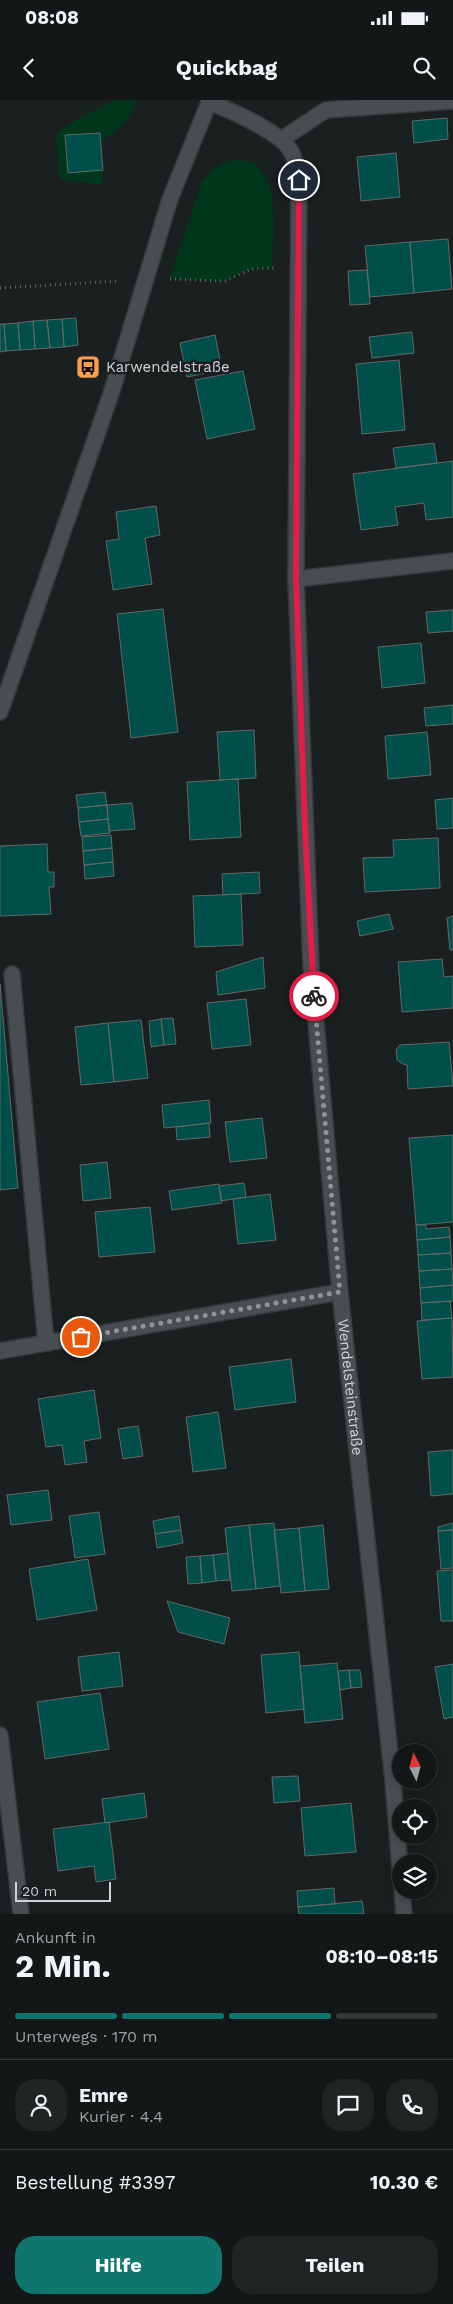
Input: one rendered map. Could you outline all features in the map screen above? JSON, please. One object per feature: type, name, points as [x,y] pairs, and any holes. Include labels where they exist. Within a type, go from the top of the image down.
[{"type":"street","points":[[0,712],[111,394],[170,198],[210,101],[234,112],[282,140],[326,110],[453,101]]},
{"type":"street","name":"Wendelsteinstraße","points":[[282,140],[292,153],[299,180],[296,579],[311,966],[340,1292],[392,1772],[399,1854]]},
{"type":"street","points":[[296,579],[453,561]]},
{"type":"street","points":[[12,974],[46,1343]]},
{"type":"street","points":[[0,1351],[340,1292]]},
{"type":"street","points":[[0,1735],[21,1914]]},
{"type":"street","points":[[403,1899],[404,1914]]},
{"type":"path","points":[[0,288],[147,279],[225,281],[251,269],[299,269]]},
{"type":"green space","points":[[115,100],[138,100],[127,119],[113,133],[101,141],[100,133],[65,136],[68,173],[103,170],[103,185],[59,179],[56,133],[74,121]]},
{"type":"green space","points":[[232,160],[241,160],[254,164],[263,171],[268,182],[272,196],[273,211],[272,268],[251,269],[225,281],[169,279],[202,182],[218,165]]},
{"type":"building","points":[[447,118],[448,139],[414,143],[412,121]]},
{"type":"building","points":[[100,133],[103,170],[68,173],[65,135]]},
{"type":"building","points":[[396,153],[400,197],[361,201],[357,157]]},
{"type":"building","points":[[448,239],[452,289],[414,293],[410,242]]},
{"type":"building","points":[[410,242],[414,293],[370,297],[365,246]]},
{"type":"building","points":[[367,270],[370,304],[350,305],[348,271]]},
{"type":"building","points":[[76,318],[78,345],[64,347],[62,319]]},
{"type":"building","points":[[62,319],[64,347],[50,348],[47,320]]},
{"type":"building","points":[[47,320],[50,348],[35,349],[33,321]]},
{"type":"building","points":[[33,321],[35,349],[20,350],[18,323]]},
{"type":"building","points":[[18,323],[20,350],[6,351],[4,324]]},
{"type":"building","points":[[0,324],[4,324],[6,351],[0,352]]},
{"type":"building","points":[[412,332],[414,353],[372,358],[369,337]]},
{"type":"building","points":[[215,335],[222,370],[187,377],[180,343]]},
{"type":"building","points":[[399,360],[405,430],[362,434],[356,364]]},
{"type":"building","points":[[243,371],[255,429],[207,439],[195,380]]},
{"type":"building","points":[[434,443],[437,463],[396,468],[393,448]]},
{"type":"building","points":[[453,461],[453,517],[426,520],[424,503],[395,507],[398,525],[361,530],[353,474]]},
{"type":"building","points":[[156,506],[160,535],[145,538],[152,584],[113,590],[106,541],[119,539],[116,512]]},
{"type":"building","points":[[163,609],[178,732],[131,738],[117,614]]},
{"type":"building","points":[[453,610],[453,631],[428,633],[426,612]]},
{"type":"building","points":[[421,643],[425,683],[382,688],[378,647]]},
{"type":"building","points":[[453,705],[453,724],[426,726],[424,708]]},
{"type":"building","points":[[254,730],[256,778],[220,780],[217,732]]},
{"type":"building","points":[[427,732],[431,775],[388,779],[385,736]]},
{"type":"building","points":[[238,779],[241,837],[190,840],[187,782]]},
{"type":"building","points":[[105,792],[107,805],[78,808],[76,795]]},
{"type":"building","points":[[453,798],[453,828],[437,829],[435,800]]},
{"type":"building","points":[[132,803],[135,829],[109,831],[107,805]]},
{"type":"building","points":[[107,805],[108,819],[79,822],[78,808]]},
{"type":"building","points":[[108,819],[110,833],[81,836],[79,822]]},
{"type":"building","points":[[111,835],[112,848],[83,851],[82,837]]},
{"type":"building","points":[[438,838],[440,888],[365,892],[363,858],[394,857],[393,840]]},
{"type":"building","points":[[47,844],[48,872],[54,872],[54,887],[49,887],[51,914],[0,916],[0,846]]},
{"type":"building","points":[[112,848],[113,862],[84,865],[83,851]]},
{"type":"building","points":[[113,862],[114,876],[85,879],[84,865]]},
{"type":"building","points":[[259,872],[260,893],[223,895],[222,874]]},
{"type":"building","points":[[241,894],[243,945],[195,947],[193,896]]},
{"type":"building","points":[[389,914],[393,929],[360,936],[357,921]]},
{"type":"building","points":[[453,916],[453,950],[450,950],[447,918]]},
{"type":"building","points":[[263,957],[265,988],[218,995],[216,972]]},
{"type":"building","points":[[442,959],[444,977],[453,976],[453,1008],[402,1012],[398,962]]},
{"type":"building","points":[[0,984],[18,1188],[0,1190]]},
{"type":"building","points":[[246,999],[251,1045],[212,1049],[207,1003]]},
{"type":"building","points":[[173,1018],[176,1044],[164,1045],[161,1019]]},
{"type":"building","points":[[161,1019],[164,1045],[151,1047],[149,1021]]},
{"type":"building","points":[[141,1020],[148,1078],[114,1082],[108,1023]]},
{"type":"building","points":[[108,1023],[114,1082],[81,1085],[75,1027]]},
{"type":"building","points":[[449,1042],[453,1086],[408,1089],[407,1065],[397,1060],[396,1050],[400,1045]]},
{"type":"building","points":[[209,1100],[211,1123],[164,1128],[162,1105]]},
{"type":"building","points":[[262,1118],[267,1158],[230,1162],[225,1122]]},
{"type":"building","points":[[209,1123],[210,1137],[177,1140],[176,1127]]},
{"type":"building","points":[[453,1135],[453,1222],[416,1225],[409,1138]]},
{"type":"building","points":[[107,1162],[111,1198],[83,1201],[80,1165]]},
{"type":"building","points":[[244,1183],[246,1197],[221,1201],[219,1186]]},
{"type":"building","points":[[219,1184],[222,1203],[172,1210],[169,1191]]},
{"type":"building","points":[[270,1194],[276,1240],[238,1244],[233,1199]]},
{"type":"building","points":[[150,1207],[155,1252],[99,1257],[95,1212]]},
{"type":"building","points":[[416,1225],[426,1225],[426,1229],[449,1227],[450,1237],[417,1240]]},
{"type":"building","points":[[450,1237],[451,1253],[418,1255],[417,1240]]},
{"type":"building","points":[[451,1253],[452,1269],[419,1271],[418,1255]]},
{"type":"building","points":[[452,1269],[453,1285],[420,1288],[419,1271]]},
{"type":"building","points":[[453,1285],[453,1301],[421,1303],[420,1288]]},
{"type":"building","points":[[450,1301],[452,1318],[422,1320],[421,1303]]},
{"type":"building","points":[[452,1318],[453,1377],[422,1379],[417,1321]]},
{"type":"building","points":[[291,1359],[296,1402],[235,1410],[229,1367]]},
{"type":"building","points":[[94,1390],[101,1438],[84,1441],[87,1462],[65,1465],[62,1445],[46,1447],[38,1399]]},
{"type":"building","points":[[218,1412],[226,1468],[193,1472],[186,1417]]},
{"type":"building","points":[[138,1426],[143,1456],[123,1459],[118,1429]]},
{"type":"building","points":[[453,1450],[453,1494],[431,1496],[428,1452]]},
{"type":"building","points":[[48,1490],[52,1520],[11,1525],[7,1495]]},
{"type":"building","points":[[99,1512],[105,1554],[75,1558],[69,1516]]},
{"type":"building","points":[[179,1516],[181,1530],[155,1534],[153,1521]]},
{"type":"building","points":[[274,1523],[280,1586],[256,1589],[249,1525]]},
{"type":"building","points":[[453,1523],[453,1530],[438,1531],[438,1527]]},
{"type":"building","points":[[249,1525],[256,1589],[232,1591],[225,1528]]},
{"type":"building","points":[[323,1525],[329,1589],[305,1591],[299,1528]]},
{"type":"building","points":[[299,1528],[305,1591],[281,1593],[274,1530]]},
{"type":"building","points":[[181,1530],[183,1543],[157,1548],[155,1534]]},
{"type":"building","points":[[453,1530],[453,1568],[441,1569],[438,1531]]},
{"type":"building","points":[[228,1553],[230,1580],[216,1581],[213,1555]]},
{"type":"building","points":[[213,1555],[216,1581],[202,1583],[200,1556]]},
{"type":"building","points":[[200,1556],[202,1583],[188,1584],[186,1557]]},
{"type":"building","points":[[88,1559],[97,1610],[37,1620],[29,1569]]},
{"type":"building","points":[[453,1570],[453,1621],[441,1621],[437,1571]]},
{"type":"building","points":[[167,1601],[230,1618],[224,1644],[178,1632]]},
{"type":"building","points":[[119,1652],[123,1686],[82,1691],[78,1657]]},
{"type":"building","points":[[299,1652],[304,1709],[266,1713],[261,1655]]},
{"type":"building","points":[[337,1663],[343,1719],[305,1723],[300,1666]]},
{"type":"building","points":[[453,1664],[453,1717],[444,1719],[435,1667]]},
{"type":"building","points":[[349,1670],[351,1688],[340,1690],[338,1671]]},
{"type":"building","points":[[349,1670],[360,1670],[362,1687],[351,1688]]},
{"type":"building","points":[[100,1693],[109,1749],[45,1759],[37,1702]]},
{"type":"building","points":[[298,1776],[300,1801],[274,1803],[272,1777]]},
{"type":"building","points":[[144,1793],[147,1817],[105,1823],[102,1799]]},
{"type":"building","points":[[351,1803],[356,1852],[305,1856],[301,1808]]},
{"type":"building","points":[[109,1822],[116,1879],[96,1882],[94,1866],[58,1871],[53,1829]]},
{"type":"building","points":[[334,1888],[335,1904],[298,1907],[297,1891]]},
{"type":"building","points":[[362,1901],[364,1914],[299,1914],[298,1907]]},
{"type":"way so far","points":[[81,1337],[340,1292],[314,996]]},
{"type":"place","name":"Karwendelstraße","points":[[88,367]]},
{"type":"route","points":[[299,180],[296,579],[305,828],[314,996]]}]
